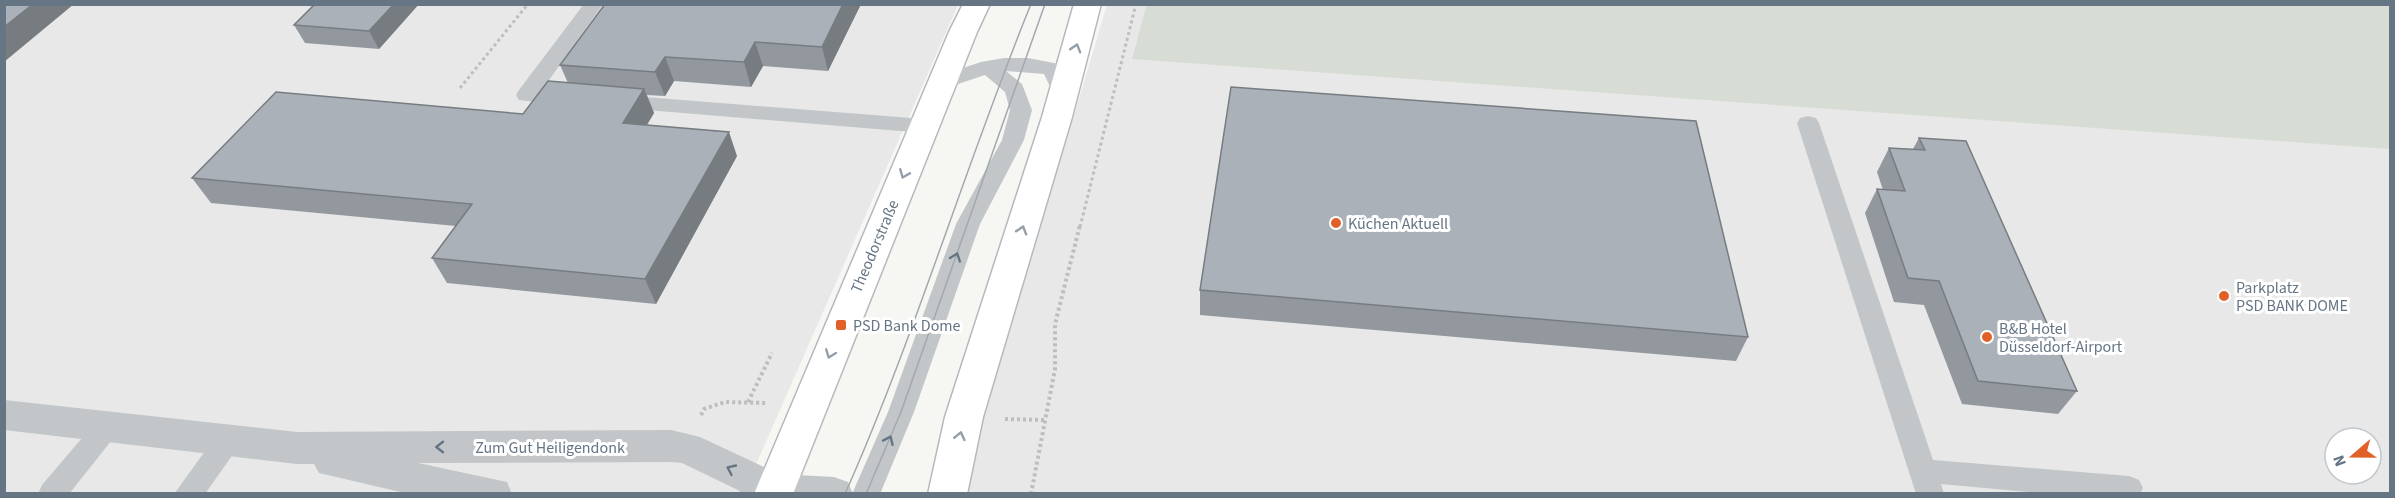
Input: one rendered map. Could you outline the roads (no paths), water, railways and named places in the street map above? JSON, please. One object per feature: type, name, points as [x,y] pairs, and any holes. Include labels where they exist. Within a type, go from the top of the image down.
[{"type":"main road","name":"Theodorstraße","points":[[769,492],[977,4]]},
{"type":"main road","points":[[947,494],[964,417],[1088,4]]},
{"type":"street","name":"Zum Gut Heiligendonk","points":[[4,415],[297,448],[671,446],[687,448],[769,492]]},
{"type":"street","name":"Zum Gut Heiligendonk","points":[[297,448],[332,462],[493,494]]},
{"type":"street","points":[[769,492],[834,494]]},
{"type":"lane","points":[[594,4],[527,95],[924,126]]},
{"type":"lane","points":[[943,82],[988,67],[1015,63],[1052,69],[1063,92]]},
{"type":"lane","points":[[866,494],[901,412],[968,224],[1013,140],[1021,110],[1015,88],[988,67]]},
{"type":"lane","points":[[1808,123],[1926,482],[2129,488]]},
{"type":"lane","points":[[52,494],[109,426]]},
{"type":"lane","points":[[188,494],[229,440]]},
{"type":"tram line","points":[[845,494],[895,373],[984,126],[1031,4]]},
{"type":"tram line","points":[[866,494],[901,412],[1045,4]]},
{"type":"place","name":"Küchen Aktuell","points":[[1336,223]]},
{"type":"place","name":"Parkplatz PSD BANK DOME","points":[[2224,296]]},
{"type":"place","name":"PSD Bank Dome","points":[[841,325]]},
{"type":"place","name":"B&B Hotel Düsseldorf-Airport","points":[[1987,337]]}]
